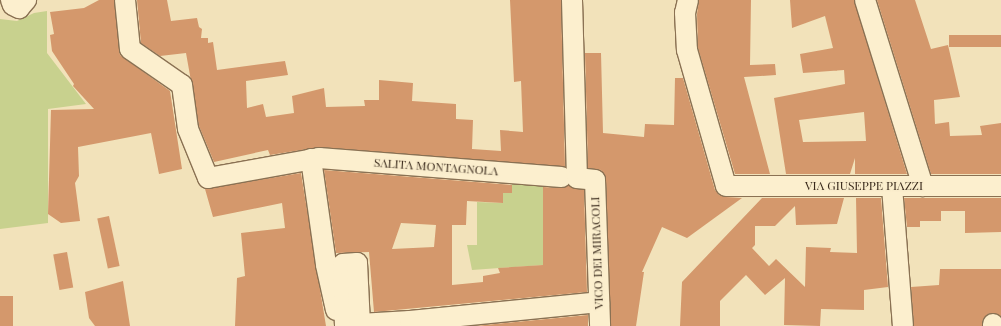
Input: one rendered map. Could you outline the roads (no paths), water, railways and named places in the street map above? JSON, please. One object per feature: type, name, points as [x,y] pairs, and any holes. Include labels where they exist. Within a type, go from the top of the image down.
[{"type":"street","points":[[11,0],[13,5],[19,8],[26,0]]},
{"type":"street","name":"SALITA MONTAGNOLA","points":[[125,0],[132,52],[182,85],[185,89],[188,129],[206,177],[311,159],[578,178]]},
{"type":"street","name":"VICO DEI MIRACOLI","points":[[572,0],[578,178],[599,302],[600,326]]},
{"type":"street","name":"VIA GIUSEPPE PIAZZI","points":[[688,0],[685,13],[687,50],[726,186],[1001,186]]},
{"type":"street","points":[[865,0],[923,186]]},
{"type":"street","points":[[311,159],[326,265],[339,326]]},
{"type":"street","points":[[892,187],[903,326]]},
{"type":"street","points":[[344,326],[344,264],[357,263],[360,324],[524,318],[599,302]]}]
